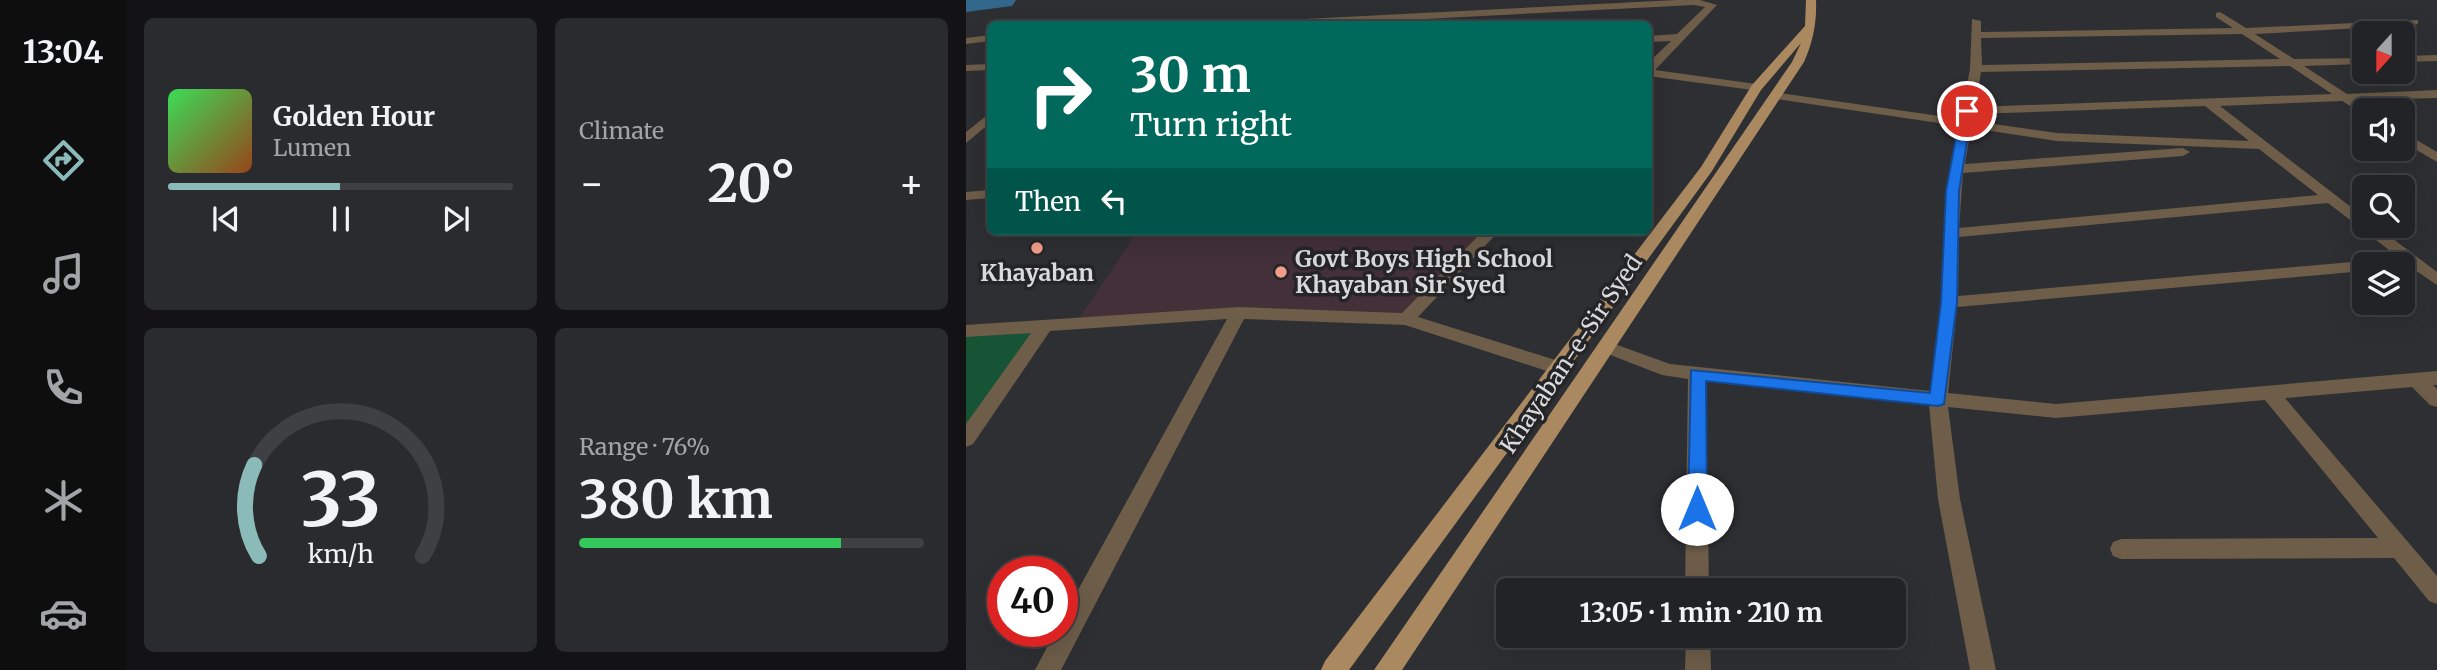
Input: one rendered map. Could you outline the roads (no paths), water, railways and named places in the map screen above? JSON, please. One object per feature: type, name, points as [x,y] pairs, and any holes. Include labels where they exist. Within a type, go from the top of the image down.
[{"type":"main road","points":[[1810,21],[1811,0]]},
{"type":"main road","name":"Khayaban-e-Sir Syed","points":[[1334,670],[1556,367],[1707,168],[1756,88],[1810,21]]},
{"type":"main road","name":"Khayaban-e-Sir Syed","points":[[1387,670],[1777,95],[1810,41],[1810,21]]},
{"type":"street","points":[[1356,21],[1694,2],[1712,5],[1652,67]]},
{"type":"street","points":[[2220,15],[2352,102]]},
{"type":"street","points":[[1983,670],[1949,499],[1938,400],[1949,302],[1951,233],[1957,169],[1976,69],[1976,28],[2244,31],[2352,25]]},
{"type":"street","points":[[1652,39],[1681,37]]},
{"type":"street","points":[[966,41],[987,38]]},
{"type":"street","points":[[2415,59],[2437,58]]},
{"type":"street","points":[[1976,69],[2352,62]]},
{"type":"street","points":[[966,68],[987,67]]},
{"type":"street","points":[[1652,72],[1756,88]]},
{"type":"street","points":[[1966,117],[2437,94]]},
{"type":"street","points":[[1777,95],[1966,117],[2057,137],[2263,145]]},
{"type":"street","points":[[2210,104],[2352,214]]},
{"type":"street","points":[[966,139],[987,120]]},
{"type":"street","points":[[2415,139],[2437,140]]},
{"type":"street","points":[[2415,144],[2437,158]]},
{"type":"street","points":[[1957,169],[2263,145]]},
{"type":"street","points":[[966,196],[987,194]]},
{"type":"street","points":[[1951,233],[2331,198]]},
{"type":"street","points":[[1406,318],[1487,235]]},
{"type":"street","points":[[2383,238],[2401,252]]},
{"type":"street","points":[[2415,263],[2437,280]]},
{"type":"street","points":[[1949,302],[2352,266]]},
{"type":"street","points":[[966,331],[1239,313],[1406,318],[1556,367]]},
{"type":"street","points":[[1048,670],[1239,313]]},
{"type":"street","points":[[966,439],[1045,326]]},
{"type":"street","points":[[1606,347],[1668,370],[2056,411],[2437,378]]},
{"type":"street","points":[[1697,374],[1698,578]]},
{"type":"street","points":[[2416,380],[2437,400]]},
{"type":"street","points":[[2270,393],[2437,593]]},
{"type":"street","points":[[2121,549],[2399,548]]},
{"type":"street","points":[[1698,648],[1698,670]]},
{"type":"waterway","points":[[966,3],[1001,0]]},
{"type":"place","name":"Khayaban","points":[[1037,248]]},
{"type":"place","name":"Govt Boys High School Khayaban Sir Syed","points":[[1281,272]]}]
